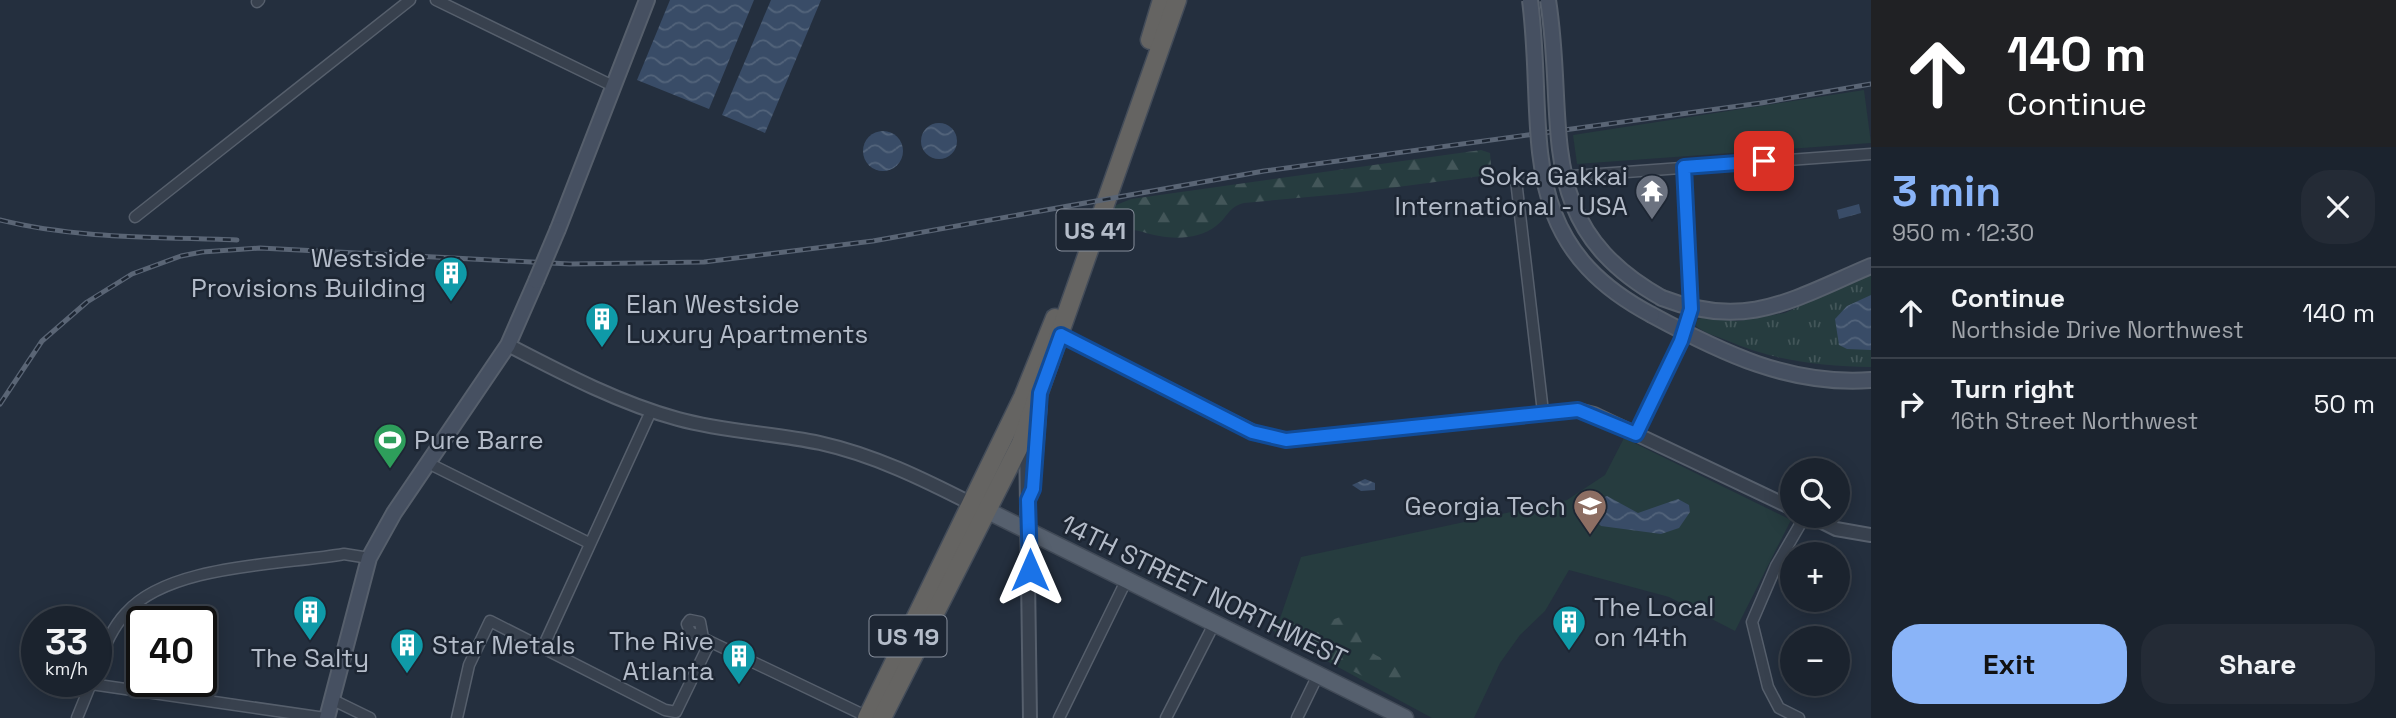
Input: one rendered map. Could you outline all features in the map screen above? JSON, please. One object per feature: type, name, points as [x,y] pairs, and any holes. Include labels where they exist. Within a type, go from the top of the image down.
[{"type":"highway","name":"US 41","points":[[980,507],[1027,429],[1032,395],[1162,0]]},
{"type":"highway","name":"US 41","points":[[980,507],[1061,335],[1177,0]]},
{"type":"highway","name":"US 19","points":[[871,718],[980,507]]},
{"type":"main road","points":[[326,718],[369,558],[382,531],[508,345],[558,229],[611,85],[647,0]]},
{"type":"main road","points":[[1530,0],[1538,154],[1548,202],[1563,235],[1597,276],[1652,316],[1720,351],[1771,371],[1851,382],[1871,380]]},
{"type":"main road","points":[[1548,0],[1564,180],[1573,209],[1612,263],[1633,281],[1662,298],[1691,309],[1730,314],[1772,308],[1871,266]]},
{"type":"main road","name":"14TH STREET NORTHWEST","points":[[980,507],[1405,718]]},
{"type":"street","points":[[135,217],[410,0]]},
{"type":"street","points":[[436,0],[611,85]]},
{"type":"street","points":[[1170,17],[1185,0]]},
{"type":"street","points":[[1542,412],[1516,180],[1871,154]]},
{"type":"street","points":[[1636,434],[1684,332],[1691,309],[1684,167]]},
{"type":"street","points":[[1061,335],[1252,432],[1286,440],[1578,410],[1636,434],[1780,502]]},
{"type":"street","name":"14TH STREET NORTHWEST","points":[[508,345],[650,411],[708,426],[800,439],[848,450],[898,467],[980,507]]},
{"type":"street","points":[[1028,500],[1033,489],[1032,395]]},
{"type":"street","points":[[543,647],[589,551],[589,543],[650,411]]},
{"type":"street","points":[[1027,429],[1025,490],[1030,532],[1030,718]]},
{"type":"street","points":[[428,463],[589,543]]},
{"type":"street","points":[[1799,718],[1779,708],[1768,687],[1752,622],[1776,566],[1800,528]]},
{"type":"street","points":[[1834,528],[1871,535]]},
{"type":"street","points":[[112,634],[126,613],[146,595],[173,581],[344,554],[369,558]]},
{"type":"street","points":[[1059,718],[1126,581]]},
{"type":"street","points":[[457,718],[469,665],[489,621],[665,710],[676,712],[707,640],[871,718]]},
{"type":"street","points":[[1166,718],[1214,624]]},
{"type":"street","points":[[1297,718],[1318,675]]},
{"type":"street","points":[[112,685],[326,718]]},
{"type":"street","points":[[77,718],[85,697]]},
{"type":"street","points":[[331,699],[370,718]]},
{"type":"green space","points":[[1864,90],[1871,143],[1577,164],[1573,135]]},
{"type":"green space","points":[[1786,130],[1787,147],[1742,149],[1742,141],[1762,133]]},
{"type":"green space","points":[[1481,150],[1490,153],[1491,164],[1481,176],[1352,193],[1244,203],[1235,207],[1208,231],[1189,237],[1152,234],[1120,226],[1108,218],[1109,208],[1131,199]]},
{"type":"green space","points":[[1871,274],[1871,367],[1815,364],[1779,358],[1744,347],[1696,326],[1697,320],[1701,318],[1738,321],[1785,313]]},
{"type":"green space","points":[[1624,438],[1780,515],[1780,528],[1787,528],[1735,631],[1669,597],[1569,570],[1545,611],[1520,635],[1500,663],[1474,718],[1432,718],[1275,633],[1301,557],[1567,500],[1605,475]]},
{"type":"green space","points":[[1340,617],[1355,622],[1362,642],[1368,649],[1396,667],[1405,683],[1398,690],[1386,688],[1272,630],[1277,622],[1313,627]]},
{"type":"water","points":[[670,0],[754,0],[709,109],[637,80]]},
{"type":"water","points":[[771,0],[821,0],[765,133],[722,115]]},
{"type":"water","points":[[939,123],[952,128],[957,141],[952,154],[939,159],[926,154],[921,141],[926,128]]},
{"type":"water","points":[[883,131],[897,137],[903,151],[897,165],[883,171],[869,165],[863,151],[869,137]]},
{"type":"water","points":[[1859,204],[1861,213],[1839,219],[1837,210]]},
{"type":"water","points":[[1871,295],[1871,350],[1847,349],[1839,345],[1835,319],[1847,306]]},
{"type":"water","points":[[1365,479],[1375,483],[1375,490],[1361,491],[1352,485]]},
{"type":"water","points":[[1607,496],[1638,513],[1678,499],[1689,505],[1690,512],[1679,528],[1661,534],[1601,526],[1593,518],[1591,510],[1596,501]]},
{"type":"railway","points":[[0,404],[42,341],[87,302],[132,274],[181,256],[202,252],[260,248],[570,264],[704,262],[873,241],[1264,171],[1761,103],[1871,84]]},
{"type":"railway","points":[[0,220],[88,234],[237,240]]},
{"type":"place","name":"Soka Gakkai International - USA","points":[[1652,221]]},
{"type":"place","name":"Westside Provisions Building","points":[[451,303]]},
{"type":"place","name":"Elan Westside Luxury Apartments","points":[[602,349]]},
{"type":"place","name":"Pure Barre","points":[[390,470]]},
{"type":"place","name":"Georgia Tech","points":[[1590,536]]},
{"type":"place","name":"The Salty","points":[[310,642]]},
{"type":"place","name":"The Local on 14th","points":[[1569,652]]},
{"type":"place","name":"Star Metals","points":[[407,675]]},
{"type":"place","name":"The Rive Atlanta","points":[[739,686]]},
{"type":"route","points":[[1030,570],[1028,500],[1033,489],[1040,393],[1061,335],[1252,432],[1286,440],[1578,410],[1594,414],[1636,434],[1681,341],[1691,309],[1684,167],[1764,161]]}]
